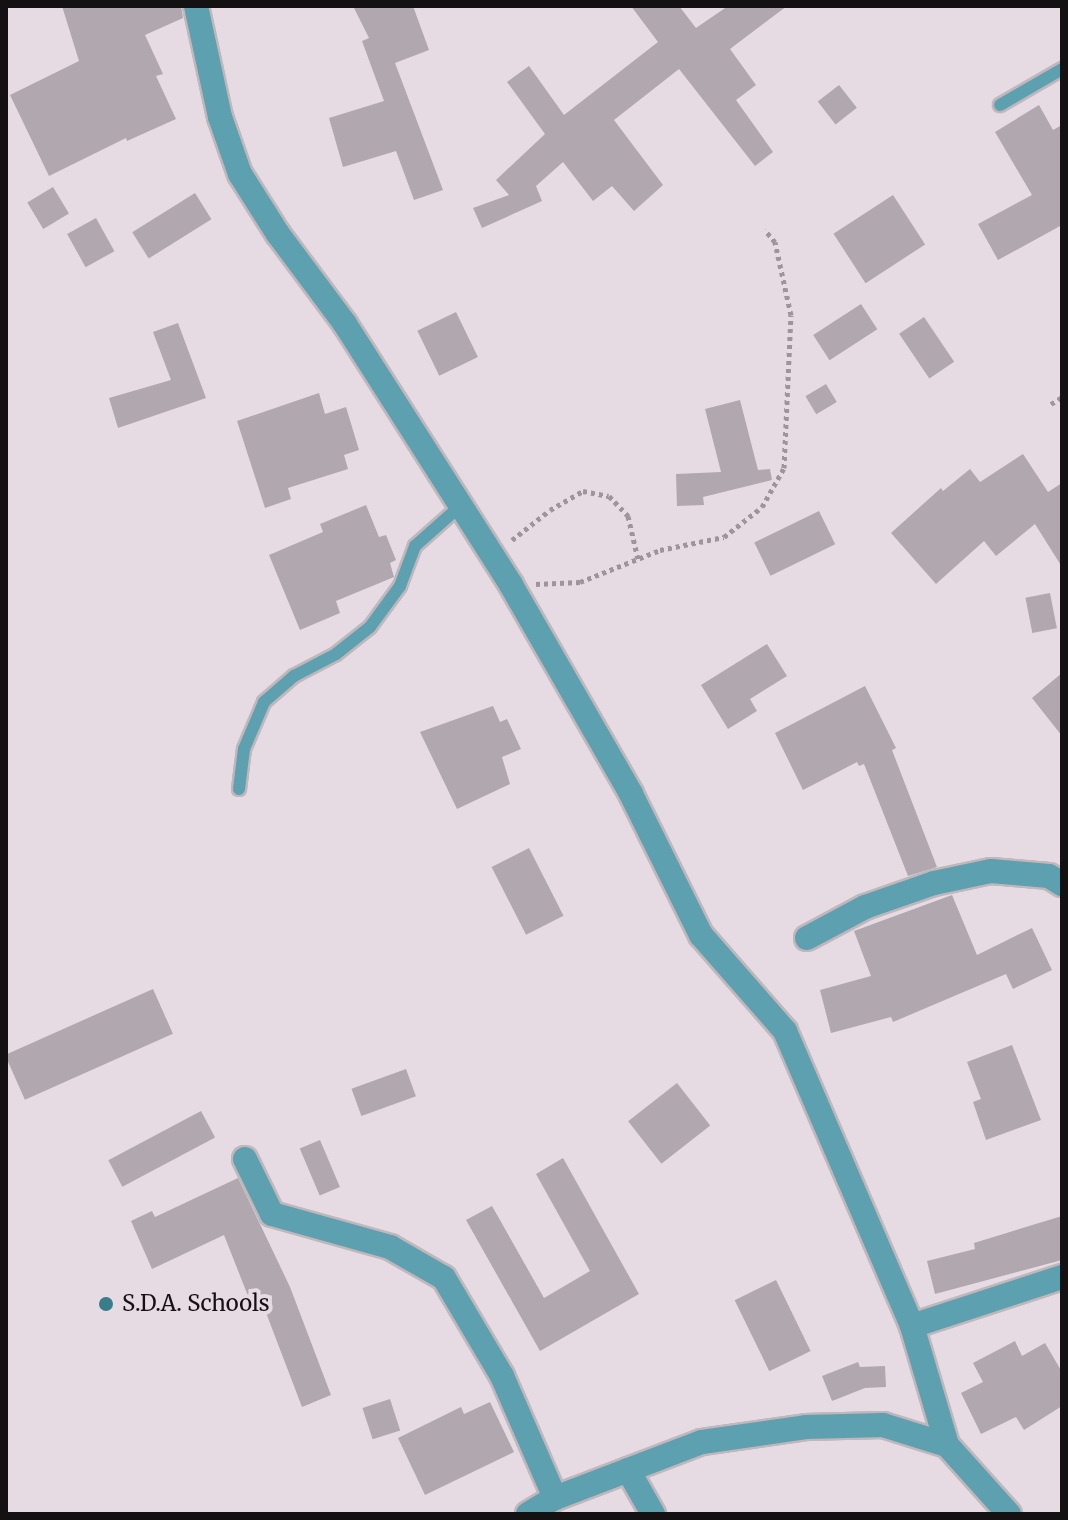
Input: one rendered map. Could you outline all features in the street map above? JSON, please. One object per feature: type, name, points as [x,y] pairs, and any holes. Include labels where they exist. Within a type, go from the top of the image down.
[{"type":"street","points":[[196,6],[220,117],[240,174],[278,234],[345,324],[511,585],[631,794],[701,935],[785,1031],[912,1326],[947,1445],[1009,1514]]},
{"type":"street","points":[[807,938],[865,907],[934,883],[991,871],[1049,876],[1062,884]]},
{"type":"street","points":[[245,1159],[272,1214],[390,1247],[444,1278],[502,1376],[555,1498]]},
{"type":"street","points":[[912,1326],[1062,1277]]},
{"type":"street","points":[[528,1514],[555,1498],[702,1442],[806,1427],[883,1425],[947,1445]]},
{"type":"street","points":[[628,1470],[653,1514]]},
{"type":"lane","points":[[1000,105],[1062,69]]},
{"type":"lane","points":[[239,789],[244,749],[264,702],[294,676],[336,654],[370,627],[400,586],[415,546],[460,506]]},
{"type":"path","points":[[511,585],[580,582],[660,550],[724,537],[762,507],[784,468],[791,315],[775,242],[765,230]]},
{"type":"path","points":[[1051,404],[1062,397]]},
{"type":"path","points":[[492,555],[550,510],[583,491],[609,496],[628,516],[638,559]]},
{"type":"building","points":[[62,6],[181,6],[183,18],[145,35],[163,74],[156,76],[176,119],[127,141],[126,138],[49,176],[10,95],[79,61]]},
{"type":"building","points":[[353,6],[413,6],[429,50],[395,63],[443,190],[414,200],[396,151],[343,167],[329,118],[384,101],[362,41],[369,38]]},
{"type":"building","points":[[631,6],[679,6],[696,28],[728,6],[787,6],[730,49],[756,85],[736,100],[773,152],[755,166],[679,69],[614,120],[663,185],[634,211],[612,186],[593,201],[563,162],[536,186],[542,201],[482,228],[473,208],[509,195],[496,180],[545,134],[507,82],[529,66],[564,115],[658,42]]},
{"type":"building","points":[[839,85],[857,108],[836,124],[818,102]]},
{"type":"building","points":[[1039,105],[1053,130],[1062,125],[1062,225],[998,260],[978,224],[1032,195],[995,132]]},
{"type":"building","points":[[53,187],[69,214],[43,229],[27,202]]},
{"type":"building","points":[[195,193],[211,219],[149,259],[132,232]]},
{"type":"building","points":[[893,195],[925,244],[866,283],[833,234]]},
{"type":"building","points":[[96,218],[114,251],[86,267],[67,234]]},
{"type":"building","points":[[861,304],[877,329],[830,360],[813,335]]},
{"type":"building","points":[[456,312],[478,357],[439,376],[417,331]]},
{"type":"building","points":[[924,317],[954,362],[929,379],[899,334]]},
{"type":"building","points":[[178,323],[206,398],[118,428],[109,398],[171,380],[153,332]]},
{"type":"building","points":[[826,384],[837,402],[816,414],[805,396]]},
{"type":"building","points":[[319,393],[325,414],[346,407],[359,450],[344,455],[348,469],[288,488],[291,499],[265,508],[237,421]]},
{"type":"building","points":[[740,400],[758,470],[770,469],[772,480],[703,497],[704,505],[677,506],[676,474],[721,472],[705,409]]},
{"type":"building","points":[[1023,454],[1048,492],[1062,483],[1062,567],[1035,524],[996,556],[984,541],[936,584],[891,533],[941,488],[943,491],[970,469],[980,482]]},
{"type":"building","points":[[366,505],[379,537],[386,535],[396,560],[390,563],[394,577],[336,601],[340,613],[300,630],[269,555],[323,532],[320,524]]},
{"type":"building","points":[[819,511],[835,544],[771,576],[754,543]]},
{"type":"building","points":[[1050,593],[1057,628],[1032,633],[1025,598]]},
{"type":"building","points":[[767,644],[787,676],[750,699],[757,711],[728,729],[701,685]]},
{"type":"building","points":[[1062,673],[1062,736],[1032,698]]},
{"type":"building","points":[[865,686],[896,748],[892,750],[937,867],[908,876],[864,764],[859,766],[857,762],[803,790],[775,733]]},
{"type":"building","points":[[493,706],[500,722],[507,719],[521,749],[502,757],[510,784],[457,809],[420,732]]},
{"type":"building","points":[[529,848],[564,916],[526,935],[492,867]]},
{"type":"building","points":[[952,895],[977,955],[1032,928],[1052,970],[1013,989],[1006,974],[893,1022],[891,1017],[831,1033],[820,990],[871,976],[854,931]]},
{"type":"building","points":[[153,989],[173,1034],[25,1100],[6,1054]]},
{"type":"building","points":[[1012,1045],[1041,1120],[986,1140],[973,1102],[981,1099],[967,1062]]},
{"type":"building","points":[[406,1069],[416,1096],[361,1116],[351,1089]]},
{"type":"building","points":[[677,1083],[710,1126],[661,1164],[628,1121]]},
{"type":"building","points":[[201,1111],[215,1137],[122,1187],[108,1160]]},
{"type":"building","points":[[320,1140],[340,1187],[320,1196],[300,1149]]},
{"type":"building","points":[[563,1158],[639,1294],[540,1351],[466,1220],[492,1206],[544,1298],[590,1271],[536,1174]]},
{"type":"building","points":[[238,1178],[290,1287],[331,1395],[302,1407],[260,1297],[250,1301],[224,1235],[152,1269],[131,1221],[152,1211],[155,1217]]},
{"type":"building","points":[[1062,1216],[1062,1260],[935,1294],[927,1261],[975,1249],[974,1243]]},
{"type":"building","points":[[776,1280],[811,1351],[769,1371],[735,1300]]},
{"type":"building","points":[[1015,1341],[1022,1356],[1045,1343],[1062,1372],[1062,1406],[1024,1430],[1016,1417],[981,1434],[961,1393],[983,1382],[973,1363]]},
{"type":"building","points":[[858,1362],[860,1367],[885,1366],[886,1387],[865,1388],[832,1401],[822,1376]]},
{"type":"building","points":[[390,1399],[400,1430],[373,1439],[362,1408]]},
{"type":"building","points":[[490,1402],[514,1452],[425,1495],[398,1438],[461,1407],[464,1414]]},
{"type":"place","name":"S.D.A. Schools","points":[[106,1304]]}]
